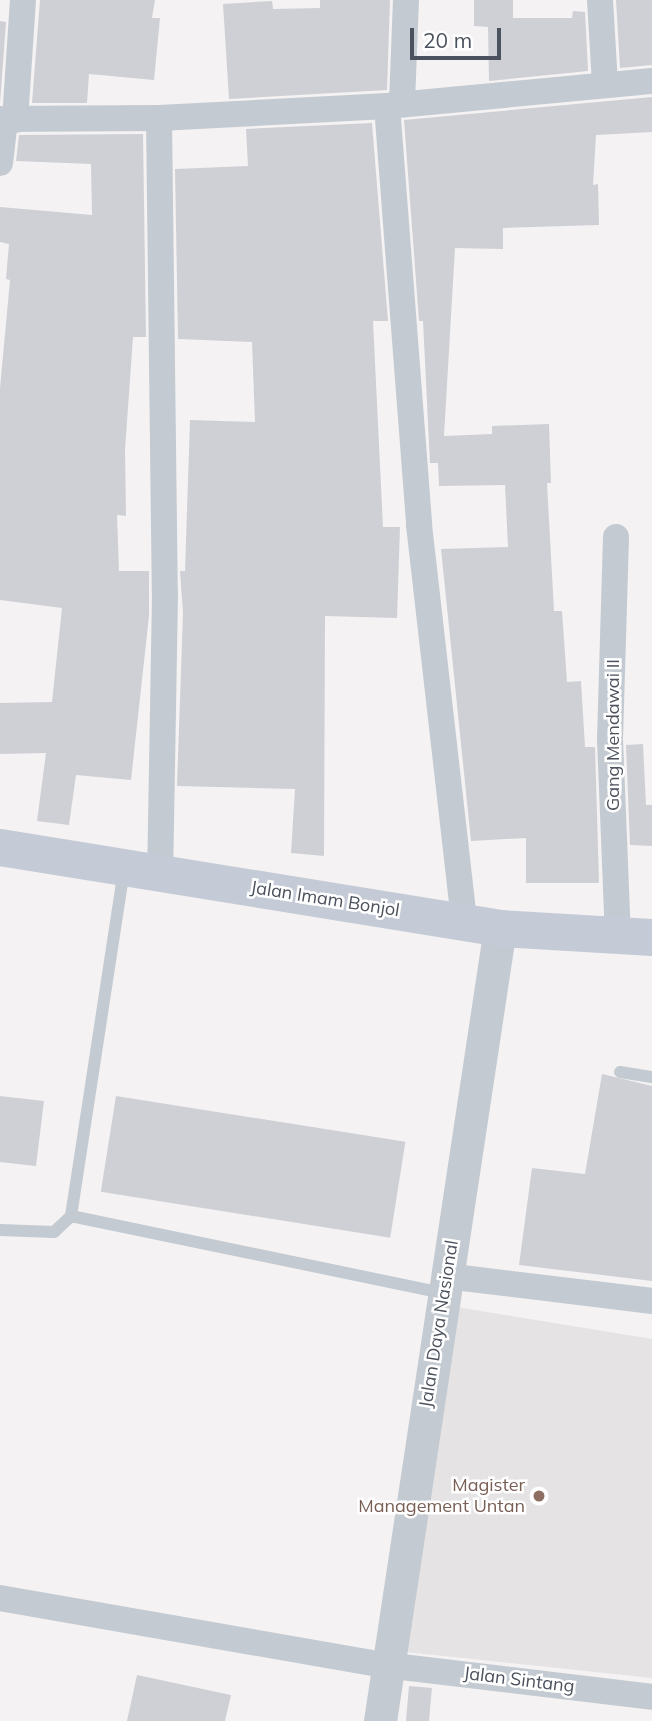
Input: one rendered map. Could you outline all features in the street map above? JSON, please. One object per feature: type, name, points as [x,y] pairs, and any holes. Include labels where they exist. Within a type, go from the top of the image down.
[{"type":"main road","name":"Jalan Imam Bonjol","points":[[0,847],[464,920],[500,928],[635,935]]},
{"type":"street","points":[[0,163],[23,0]]},
{"type":"street","points":[[406,0],[395,105],[420,538],[464,920]]},
{"type":"street","points":[[600,0],[605,85]]},
{"type":"street","points":[[7,120],[159,118],[395,105],[652,81]]},
{"type":"street","points":[[142,871],[164,594],[159,118]]},
{"type":"street","name":"Gang Mendawai II","points":[[616,537],[610,738],[635,935]]},
{"type":"street","name":"Jalan Daya Nasional","points":[[380,1721],[385,1665],[500,928]]},
{"type":"street","points":[[445,1284],[652,1301]]},
{"type":"street","name":"Jalan Sintang","points":[[0,1598],[385,1665],[652,1697]]},
{"type":"lane","points":[[0,1230],[54,1232],[71,1216],[142,871]]},
{"type":"lane","points":[[620,1072],[652,1077]]},
{"type":"lane","points":[[71,1216],[445,1284]]},
{"type":"shaded area","name":"Magister Management Untan","points":[[450,1306],[652,1339],[652,1678],[406,1652]]},
{"type":"building","points":[[40,0],[155,0],[152,18],[160,18],[154,80],[89,74],[87,103],[32,103]]},
{"type":"building","points":[[320,0],[390,0],[387,90],[229,99],[223,4],[272,1],[273,9],[320,8]]},
{"type":"building","points":[[474,0],[513,0],[513,18],[572,18],[573,11],[585,12],[588,71],[489,81],[488,27],[474,26]]},
{"type":"building","points":[[616,0],[652,0],[652,65],[620,68]]},
{"type":"building","points":[[0,21],[6,22],[0,103]]},
{"type":"building","points":[[652,97],[652,132],[596,135],[593,185],[598,184],[599,225],[503,228],[503,249],[455,248],[444,436],[492,434],[492,426],[549,424],[551,483],[547,483],[554,611],[562,611],[567,682],[581,681],[585,747],[595,747],[599,883],[526,883],[526,838],[471,841],[441,549],[508,547],[505,485],[439,486],[438,463],[430,463],[423,321],[419,321],[404,120]]},
{"type":"building","points":[[372,123],[388,321],[373,321],[383,527],[400,527],[397,618],[325,616],[324,856],[291,853],[295,789],[177,786],[183,613],[180,571],[185,571],[190,420],[255,422],[252,342],[178,339],[175,169],[248,166],[246,129]]},
{"type":"building","points":[[143,134],[146,337],[133,337],[125,450],[126,516],[117,515],[119,571],[149,571],[149,616],[131,780],[76,775],[69,825],[37,821],[46,753],[0,754],[0,703],[52,702],[62,608],[0,600],[0,388],[10,280],[6,279],[9,244],[0,242],[0,207],[92,215],[91,164],[16,161],[19,135]]},
{"type":"building","points":[[643,744],[646,805],[652,805],[652,846],[630,845],[626,745]]},
{"type":"building","points":[[602,1074],[652,1086],[652,1281],[519,1265],[532,1168],[585,1174]]},
{"type":"building","points":[[0,1096],[44,1101],[36,1166],[0,1162]]},
{"type":"building","points":[[116,1096],[405,1142],[390,1238],[101,1192]]},
{"type":"building","points":[[137,1675],[231,1695],[225,1721],[127,1721]]},
{"type":"building","points":[[409,1686],[432,1688],[429,1721],[406,1721]]},
{"type":"place","name":"Magister Management Untan","points":[[539,1496]]}]
